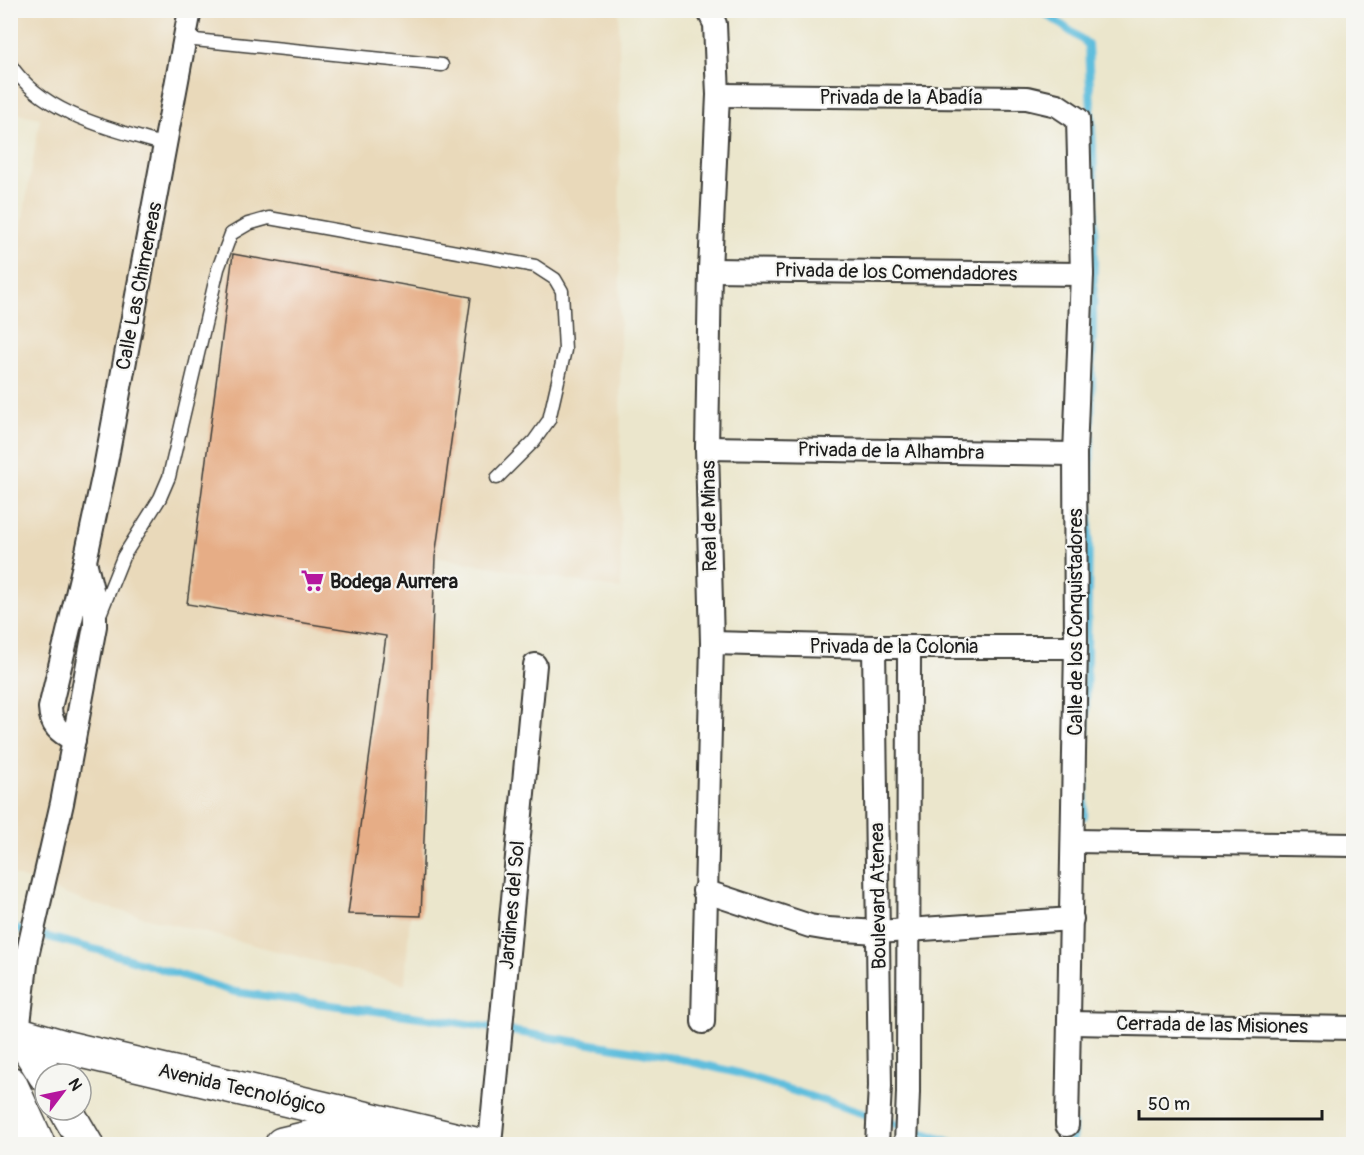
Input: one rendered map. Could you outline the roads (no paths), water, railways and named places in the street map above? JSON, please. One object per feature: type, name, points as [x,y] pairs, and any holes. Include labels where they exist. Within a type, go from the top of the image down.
[{"type":"main road","points":[[14,1032],[36,1062]]},
{"type":"main road","name":"Avenida Tecnológico","points":[[14,1032],[68,1048],[475,1144]]},
{"type":"main road","points":[[10,1083],[38,1144]]},
{"type":"main road","points":[[282,1144],[379,1121]]},
{"type":"main road","points":[[73,1122],[86,1144]]},
{"type":"street","name":"Calle Las Chimeneas","points":[[74,740],[58,732],[50,717],[50,708],[105,468],[190,10]]},
{"type":"street","name":"Real de Minas","points":[[702,1022],[712,643],[707,448],[718,95],[715,24],[708,10]]},
{"type":"street","name":"Privada de la Abadía","points":[[718,95],[1027,98],[1057,105],[1078,119]]},
{"type":"street","name":"Calle de los Conquistadores","points":[[1067,1125],[1076,647],[1075,454],[1082,274],[1078,119]]},
{"type":"street","name":"Privada de los Comendadores","points":[[711,270],[1082,274]]},
{"type":"street","name":"Privada de la Alhambra","points":[[707,448],[1075,454]]},
{"type":"street","name":"Calle Las Chimeneas","points":[[14,1032],[36,911],[62,803],[95,626],[95,602],[85,561]]},
{"type":"street","name":"Privada de la Colonia","points":[[712,643],[874,647],[1076,647]]},
{"type":"street","name":"Boulevard Atenea","points":[[874,647],[880,1086],[877,1139]]},
{"type":"street","name":"Boulevard Atenea","points":[[906,1142],[909,647]]},
{"type":"street","name":"Jardines del Sol","points":[[490,1144],[534,665]]},
{"type":"street","points":[[1073,841],[1353,844]]},
{"type":"street","points":[[704,891],[810,926],[828,929],[878,932],[1071,919]]},
{"type":"street","name":"Cerrada de las Misiones","points":[[1070,1023],[1353,1028]]},
{"type":"lane","points":[[185,39],[442,65]]},
{"type":"lane","points":[[10,64],[28,86],[75,115],[101,126],[166,145]]},
{"type":"lane","points":[[95,626],[112,579],[160,498],[169,477],[218,269],[231,234],[248,224],[269,218],[535,266],[555,279],[562,291],[565,351],[549,420],[534,441],[497,478]]},
{"type":"waterway","points":[[1041,10],[1088,44],[1095,196],[1084,816]]},
{"type":"waterway","points":[[10,927],[113,954],[235,992],[442,1020],[666,1056],[738,1073],[957,1144]]},
{"type":"waterway","points":[[1072,1144],[1073,1125]]},
{"type":"place","name":"Bodega Aurrera","points":[[312,581]]}]
